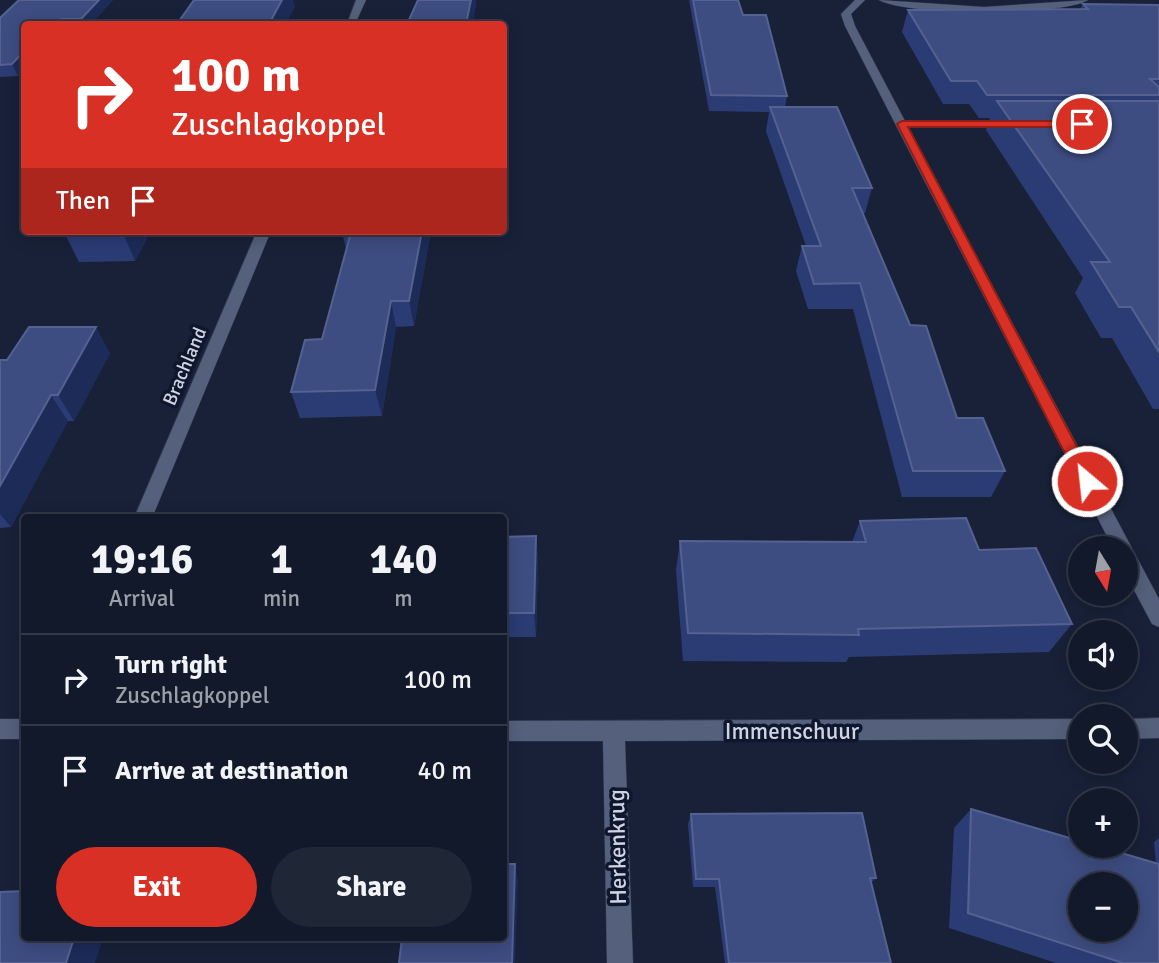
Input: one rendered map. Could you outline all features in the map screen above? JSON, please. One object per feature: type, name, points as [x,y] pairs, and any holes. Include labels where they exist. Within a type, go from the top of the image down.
[{"type":"street","points":[[352,21],[361,0]]},
{"type":"street","points":[[860,0],[846,14],[1116,536]]},
{"type":"street","points":[[884,0],[946,11],[976,12],[1083,0]]},
{"type":"street","points":[[902,124],[1024,124]]},
{"type":"street","name":"Brachland","points":[[145,514],[262,235]]},
{"type":"street","points":[[1138,578],[1159,618]]},
{"type":"street","points":[[1138,729],[1159,728]]},
{"type":"street","points":[[0,729],[21,729]]},
{"type":"street","name":"Immenschuur","points":[[507,731],[1068,729]]},
{"type":"street","name":"Herkenkrug","points":[[614,732],[620,963]]},
{"type":"building","points":[[19,0],[99,0],[81,19],[21,21],[21,54],[12,64],[0,65],[0,18]]},
{"type":"building","points":[[194,0],[282,0],[271,21],[179,21]]},
{"type":"building","points":[[418,0],[471,0],[467,21],[408,21]]},
{"type":"building","points":[[693,0],[738,0],[743,15],[766,15],[787,96],[711,95]]},
{"type":"building","points":[[1083,4],[1159,5],[1159,79],[1150,79],[1159,87],[1159,95],[987,95],[977,81],[951,81],[908,10],[1088,9]]},
{"type":"building","points":[[997,101],[1159,101],[1159,352],[1131,307],[1119,307],[1091,262],[1110,262]]},
{"type":"building","points":[[770,107],[837,107],[872,188],[852,188],[910,325],[926,326],[957,418],[983,418],[1005,471],[913,471],[860,283],[814,284],[802,246],[821,246]]},
{"type":"building","points":[[421,235],[409,301],[391,301],[375,390],[291,392],[305,340],[322,339],[350,236],[343,236]]},
{"type":"building","points":[[29,327],[96,327],[58,395],[51,395],[0,486],[0,360],[7,360]]},
{"type":"building","points":[[966,518],[979,550],[1036,548],[1070,620],[1068,624],[858,629],[859,635],[688,633],[680,541],[866,542],[860,521]]},
{"type":"building","points":[[536,536],[534,613],[507,613],[507,537]]},
{"type":"building","points":[[971,809],[1068,837],[1068,858],[1138,858],[1159,864],[1159,963],[1123,963],[968,913]]},
{"type":"building","points":[[862,813],[876,878],[870,878],[891,963],[729,963],[719,879],[696,879],[691,814]]},
{"type":"building","points":[[507,864],[515,864],[512,963],[399,963],[402,941],[507,941]]},
{"type":"building","points":[[21,891],[21,941],[73,941],[66,963],[0,963],[0,892]]},
{"type":"route","points":[[1082,124],[902,124],[1087,481]]}]
